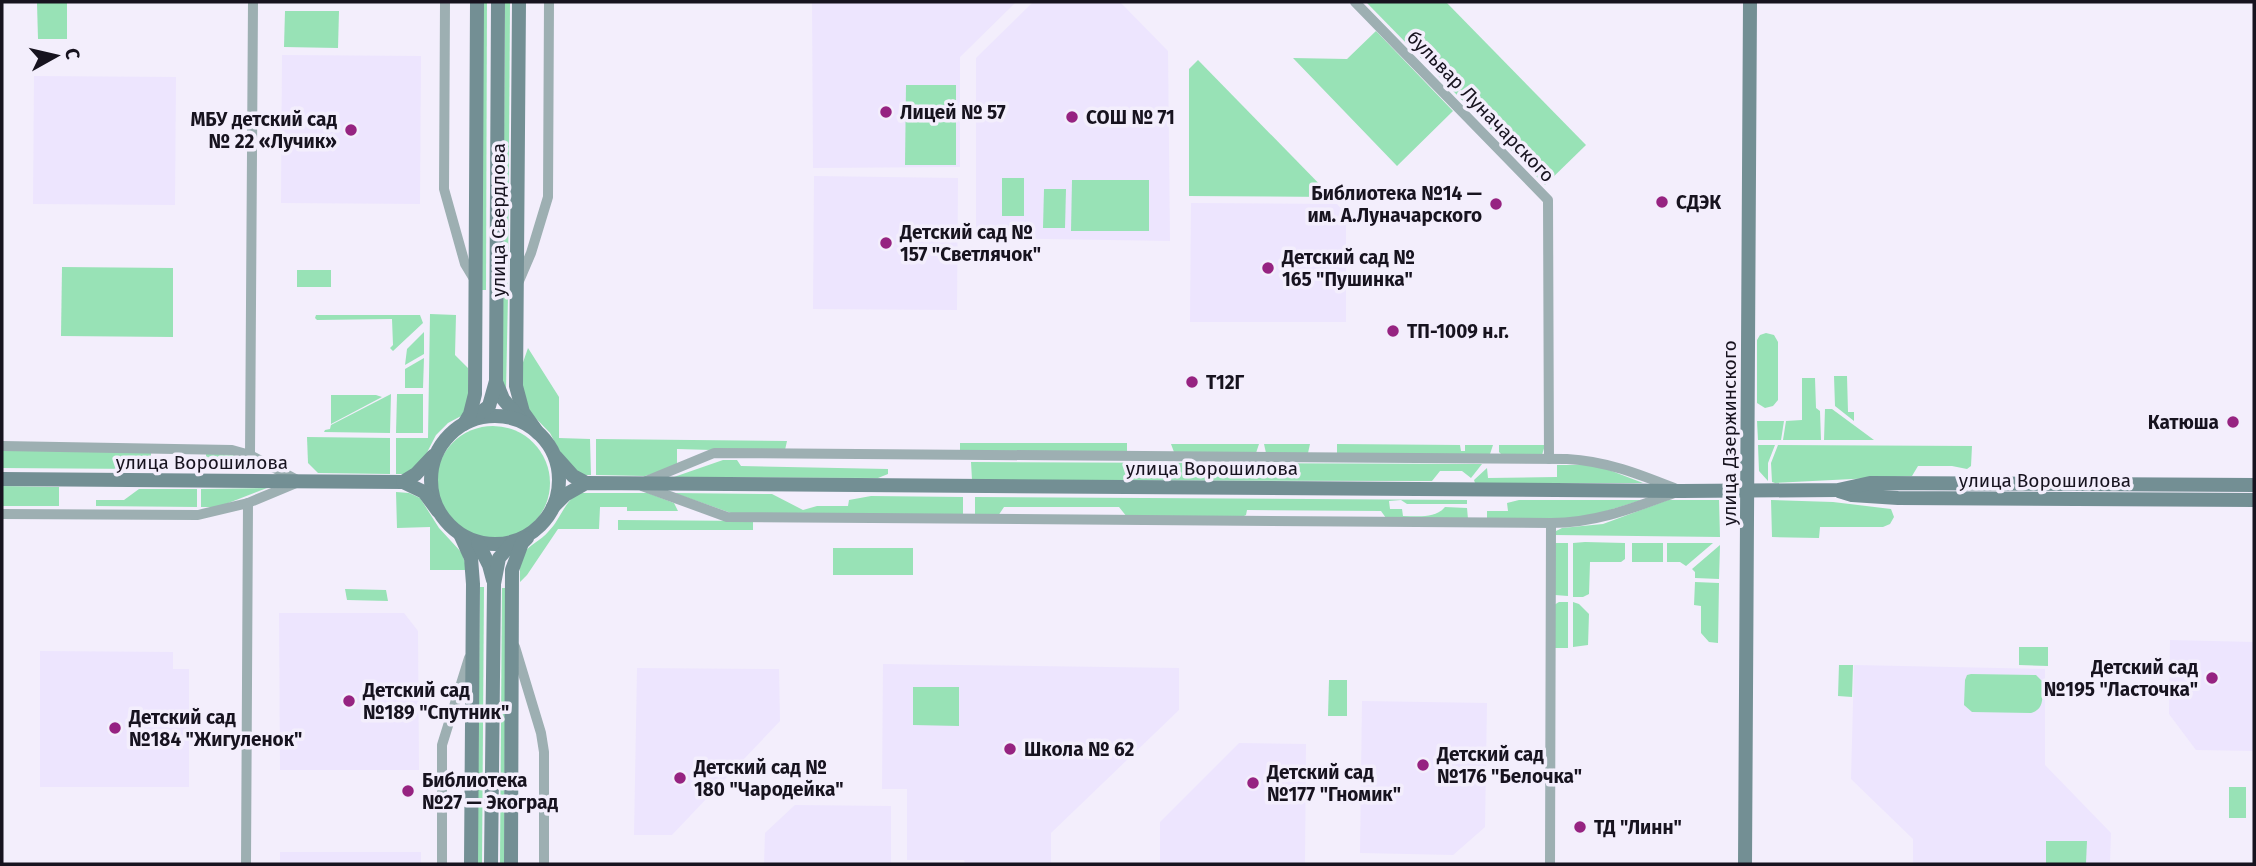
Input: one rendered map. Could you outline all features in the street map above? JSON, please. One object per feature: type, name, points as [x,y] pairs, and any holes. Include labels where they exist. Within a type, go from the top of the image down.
[{"type":"main road","name":"улица Свердлова","points":[[468,422],[475,394],[477,2]]},
{"type":"main road","name":"улица Свердлова","points":[[468,422],[489,406],[496,380],[498,2]]},
{"type":"main road","name":"улица Свердлова","points":[[519,2],[516,386],[523,412],[538,433]]},
{"type":"main road","name":"улица Дзержинского","points":[[1745,864],[1750,2]]},
{"type":"main road","name":"улица Свердлова","points":[[496,380],[509,408],[523,423]]},
{"type":"main road","points":[[402,482],[425,467],[447,438],[468,422],[487,417],[506,417],[523,423],[538,433],[564,468],[586,484],[565,495],[541,525],[522,543],[512,570],[511,864]]},
{"type":"main road","points":[[438,450],[432,466],[431,482],[438,511]]},
{"type":"main road","points":[[552,452],[559,484],[553,507]]},
{"type":"main road","name":"улица Ворошилова","points":[[2,479],[402,482]]},
{"type":"main road","points":[[402,482],[424,492],[447,523],[461,536],[478,543],[500,545],[513,542],[524,538],[541,525]]},
{"type":"main road","name":"улица Ворошилова","points":[[586,484],[1681,491],[1838,490],[1870,483],[2193,492],[2254,500]]},
{"type":"main road","name":"улица Ворошилова","points":[[2193,492],[2254,485]]},
{"type":"main road","points":[[461,536],[471,558],[471,864]]},
{"type":"main road","points":[[491,864],[494,584],[499,558],[513,542]]},
{"type":"main road","points":[[478,543],[489,565],[494,584]]},
{"type":"street","points":[[250,455],[253,2]]},
{"type":"street","points":[[446,2],[444,189],[465,264],[476,282]]},
{"type":"street","points":[[517,285],[531,253],[548,197],[550,2]]},
{"type":"street","name":"бульвар Луначарского","points":[[1355,2],[1548,200],[1549,459]]},
{"type":"street","points":[[2,446],[219,449],[250,455],[301,481]]},
{"type":"street","points":[[637,484],[714,453],[1591,460],[1615,465],[1681,491]]},
{"type":"street","points":[[2,514],[198,515],[248,503],[301,481]]},
{"type":"street","points":[[637,484],[727,517],[1551,523],[1604,518],[1681,491]]},
{"type":"street","points":[[246,864],[248,503]]},
{"type":"street","points":[[1550,864],[1551,523]]},
{"type":"street","points":[[511,633],[541,733],[544,752],[544,864]]},
{"type":"street","points":[[442,864],[442,745],[473,645]]},
{"type":"shaded area","name":"Лицей № 57","points":[[812,2],[1016,2],[960,57],[960,167],[813,168]]},
{"type":"shaded area","name":"СОШ № 71","points":[[1033,2],[1120,2],[1168,51],[1170,241],[976,238],[976,58]]},
{"type":"shaded area","name":"МБУ детский сад № 22 «Лучик»","points":[[282,55],[421,56],[420,204],[281,203]]},
{"type":"shaded area","points":[[34,76],[176,77],[175,205],[33,204]]},
{"type":"shaded area","name":"Детский сад № 157 \"Светлячок\"","points":[[814,176],[958,178],[957,310],[813,309]]},
{"type":"shaded area","name":"Детский сад № 165 \"Пушинка\"","points":[[1191,203],[1337,204],[1346,214],[1346,322],[1190,322]]},
{"type":"shaded area","name":"Детский сад №189 \"Спутник\"","points":[[279,613],[404,613],[418,631],[419,770],[280,770]]},
{"type":"shaded area","name":"Детский сад №195 \"Ласточка\"","points":[[2170,640],[2254,642],[2254,751],[2196,750],[2169,714]]},
{"type":"shaded area","name":"Детский сад №184 \"Жигуленок\"","points":[[40,651],[173,652],[173,669],[189,669],[189,787],[40,787]]},
{"type":"shaded area","name":"Школа № 62","points":[[883,664],[1179,668],[1179,710],[1051,833],[1051,864],[965,864],[964,860],[907,860],[907,789],[882,789]]},
{"type":"shaded area","points":[[1854,665],[2045,669],[2045,765],[2111,833],[2110,864],[1913,864],[1913,839],[1851,779]]},
{"type":"shaded area","name":"Детский сад № 180 \"Чародейка\"","points":[[637,668],[779,669],[780,721],[672,835],[634,835]]},
{"type":"shaded area","name":"Детский сад №176 \"Белочка\"","points":[[1362,701],[1487,703],[1485,827],[1453,855],[1360,853]]},
{"type":"shaded area","name":"Детский сад №177 \"Гномик\"","points":[[1239,743],[1306,744],[1305,864],[1160,864],[1160,822]]},
{"type":"shaded area","points":[[795,805],[891,806],[891,864],[764,864],[765,833]]},
{"type":"shaded area","points":[[280,852],[421,852],[421,864],[280,864]]},
{"type":"green space","points":[[483,2],[487,2],[486,290],[481,290]]},
{"type":"green space","points":[[505,2],[510,2],[508,290],[503,290]]},
{"type":"green space","points":[[1366,2],[1446,2],[1586,145],[1545,185]]},
{"type":"green space","points":[[37,3],[67,3],[67,39],[38,39]]},
{"type":"green space","points":[[285,11],[339,11],[338,48],[284,47]]},
{"type":"green space","points":[[1376,31],[1453,111],[1397,166],[1293,58],[1347,59]]},
{"type":"green space","points":[[1198,60],[1332,197],[1189,196],[1189,69]]},
{"type":"green space","points":[[906,85],[956,85],[956,165],[905,165]]},
{"type":"green space","points":[[1002,178],[1024,178],[1024,216],[1002,216]]},
{"type":"green space","points":[[1072,180],[1149,180],[1149,231],[1071,231]]},
{"type":"green space","points":[[1044,189],[1066,189],[1065,228],[1043,228]]},
{"type":"green space","points":[[62,267],[173,268],[173,337],[61,336]]},
{"type":"green space","points":[[297,270],[331,270],[331,287],[297,287]]},
{"type":"green space","points":[[503,296],[508,296],[506,390],[503,387]]},
{"type":"green space","points":[[430,314],[456,315],[455,355],[468,368],[468,402],[463,415],[448,423],[436,435],[418,470],[409,474],[396,474],[396,438],[428,438]]},
{"type":"green space","points":[[316,315],[420,315],[423,323],[393,351],[390,348],[393,345],[392,319],[317,320]]},
{"type":"green space","points":[[424,332],[424,354],[405,365],[407,349]]},
{"type":"green space","points":[[1760,335],[1774,335],[1778,342],[1778,400],[1773,406],[1765,408],[1757,403],[1757,340]]},
{"type":"green space","points":[[528,348],[559,397],[559,438],[590,439],[591,475],[583,475],[566,463],[550,433],[526,408],[520,371]]},
{"type":"green space","points":[[424,358],[423,388],[405,388],[405,369]]},
{"type":"green space","points":[[1834,376],[1847,376],[1848,412],[1854,412],[1854,421],[1835,406]]},
{"type":"green space","points":[[1802,378],[1815,378],[1821,440],[1783,440],[1786,421],[1802,420]]},
{"type":"green space","points":[[391,394],[390,433],[324,432],[330,429],[331,425]]},
{"type":"green space","points":[[397,394],[423,394],[423,433],[396,433]]},
{"type":"green space","points":[[331,395],[376,395],[382,397],[331,424]]},
{"type":"green space","points":[[1825,409],[1832,409],[1874,440],[1824,440]]},
{"type":"green space","points":[[1757,421],[1784,421],[1781,440],[1758,440]]},
{"type":"green space","points":[[493,426],[515,430],[533,443],[546,461],[550,483],[546,505],[533,523],[515,536],[493,540],[471,536],[453,523],[440,505],[436,483],[440,461],[453,443],[471,430]]},
{"type":"green space","points":[[307,437],[390,438],[390,474],[318,473],[308,463]]},
{"type":"green space","points":[[596,439],[787,441],[785,450],[779,452],[677,449],[677,467],[645,476],[596,475]]},
{"type":"green space","points":[[960,443],[1127,443],[1127,452],[960,452]]},
{"type":"green space","points":[[1171,444],[1259,444],[1256,453],[1174,452]]},
{"type":"green space","points":[[1264,444],[1310,444],[1308,453],[1266,453]]},
{"type":"green space","points":[[1337,444],[1460,445],[1461,451],[1465,451],[1465,445],[1493,445],[1490,454],[1337,454]]},
{"type":"green space","points":[[1499,445],[1545,445],[1542,455],[1502,455]]},
{"type":"green space","points":[[1758,445],[1775,445],[1768,463],[1768,481],[1759,471]]},
{"type":"green space","points":[[1778,445],[1972,446],[1971,466],[1967,469],[1918,466],[1912,476],[1775,483],[1772,482],[1771,463]]},
{"type":"green space","points":[[2,449],[151,450],[151,466],[140,469],[2,468]]},
{"type":"green space","points":[[206,452],[240,456],[272,470],[210,469],[210,464],[202,464]]},
{"type":"green space","points":[[723,460],[737,460],[741,466],[888,469],[888,474],[878,478],[674,477]]},
{"type":"green space","points":[[971,462],[1482,464],[1471,478],[1462,471],[1440,471],[1432,481],[972,480]]},
{"type":"green space","points":[[1557,465],[1596,465],[1643,483],[1475,483],[1474,480],[1487,468],[1488,478],[1557,477]]},
{"type":"green space","points":[[2,486],[59,487],[59,506],[2,506]]},
{"type":"green space","points":[[267,488],[218,507],[201,507],[201,489]]},
{"type":"green space","points":[[139,489],[197,489],[197,507],[96,506],[96,500],[124,500]]},
{"type":"green space","points":[[396,492],[409,493],[420,498],[439,528],[462,553],[467,570],[430,570],[430,527],[397,528]]},
{"type":"green space","points":[[579,493],[648,493],[674,503],[678,511],[627,511],[627,507],[600,507],[599,529],[558,529],[520,582],[523,555],[548,532],[569,501]]},
{"type":"green space","points":[[674,493],[772,494],[803,510],[817,506],[848,506],[849,500],[871,496],[963,497],[963,516],[731,513]]},
{"type":"green space","points":[[975,497],[1467,500],[1467,504],[1407,504],[1401,500],[1389,501],[1390,509],[1402,509],[1403,516],[1431,515],[1445,507],[1467,508],[1468,519],[1386,518],[1381,511],[1247,510],[1242,517],[1127,517],[1119,507],[1004,507],[998,516],[975,516]]},
{"type":"green space","points":[[1519,500],[1642,500],[1584,518],[1487,519],[1487,511],[1508,511],[1507,503]]},
{"type":"green space","points":[[1668,500],[1719,500],[1720,537],[1554,535],[1562,528],[1603,524]]},
{"type":"green space","points":[[1771,500],[1833,502],[1891,509],[1894,517],[1890,524],[1883,527],[1820,527],[1819,538],[1772,537]]},
{"type":"green space","points":[[618,520],[753,521],[753,530],[618,530]]},
{"type":"green space","points":[[1554,543],[1568,543],[1568,596],[1555,595]]},
{"type":"green space","points":[[1573,543],[1625,543],[1625,559],[1621,562],[1590,562],[1589,594],[1573,597]]},
{"type":"green space","points":[[1632,543],[1663,543],[1663,562],[1632,562]]},
{"type":"green space","points":[[1667,543],[1713,543],[1686,566],[1680,562],[1667,562]]},
{"type":"green space","points":[[1720,545],[1719,579],[1695,578],[1692,569]]},
{"type":"green space","points":[[833,548],[913,548],[913,575],[833,575]]},
{"type":"green space","points":[[1695,582],[1719,583],[1718,643],[1709,642],[1701,633],[1701,606],[1694,605]]},
{"type":"green space","points":[[480,587],[484,587],[482,864],[477,864]]},
{"type":"green space","points":[[502,588],[506,588],[504,864],[500,864]]},
{"type":"green space","points":[[345,589],[386,590],[388,601],[347,600]]},
{"type":"green space","points":[[1568,602],[1568,648],[1555,648],[1554,605]]},
{"type":"green space","points":[[1573,602],[1589,614],[1588,645],[1573,647]]},
{"type":"green space","points":[[2019,647],[2048,647],[2048,666],[2019,665]]},
{"type":"green space","points":[[1839,665],[1853,665],[1852,697],[1838,696]]},
{"type":"green space","points":[[1967,675],[2036,675],[2042,681],[2041,705],[2031,713],[1972,712],[1964,705],[1965,680]]},
{"type":"green space","points":[[1329,680],[1347,680],[1347,716],[1328,716]]},
{"type":"green space","points":[[913,687],[959,687],[959,726],[913,725]]},
{"type":"green space","points":[[2229,787],[2246,787],[2246,818],[2229,818]]},
{"type":"green space","points":[[2046,841],[2087,841],[2086,863],[2046,863]]},
{"type":"place","name":"Лицей № 57","points":[[886,112]]},
{"type":"place","name":"СОШ № 71","points":[[1072,117]]},
{"type":"place","name":"МБУ детский сад № 22 «Лучик»","points":[[351,130]]},
{"type":"place","name":"СДЭК","points":[[1662,202]]},
{"type":"place","name":"Библиотека №14 — им. А.Луначарского","points":[[1496,204]]},
{"type":"place","name":"Детский сад № 157 \"Светлячок\"","points":[[886,243]]},
{"type":"place","name":"Детский сад № 165 \"Пушинка\"","points":[[1268,268]]},
{"type":"place","name":"ТП-1009 н.г.","points":[[1393,331]]},
{"type":"place","name":"T12Г","points":[[1192,382]]},
{"type":"place","name":"Катюша","points":[[2233,422]]},
{"type":"place","name":"Детский сад №195 \"Ласточка\"","points":[[2212,678]]},
{"type":"place","name":"Детский сад №189 \"Спутник\"","points":[[349,701]]},
{"type":"place","name":"Детский сад №184 \"Жигуленок\"","points":[[115,728]]},
{"type":"place","name":"Школа № 62","points":[[1010,749]]},
{"type":"place","name":"Детский сад №176 \"Белочка\"","points":[[1423,765]]},
{"type":"place","name":"Детский сад № 180 \"Чародейка\"","points":[[680,778]]},
{"type":"place","name":"Детский сад №177 \"Гномик\"","points":[[1253,783]]},
{"type":"place","name":"Библиотека №27 — Экоград","points":[[408,791]]},
{"type":"place","name":"ТД \"Линн\"","points":[[1580,827]]}]
